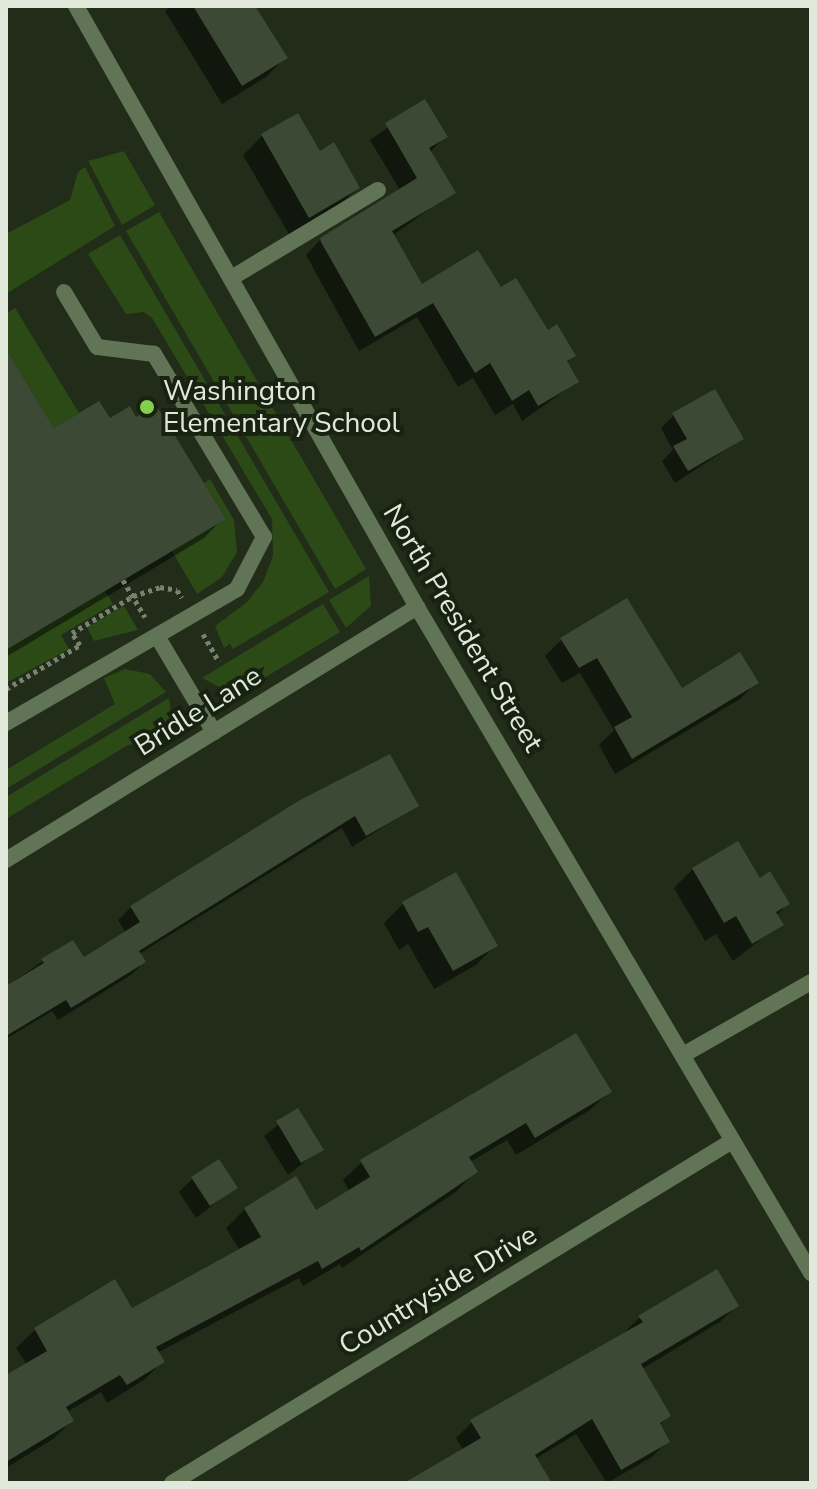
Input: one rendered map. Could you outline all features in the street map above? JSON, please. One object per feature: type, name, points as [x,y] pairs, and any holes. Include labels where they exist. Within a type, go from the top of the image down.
[{"type":"street","name":"North President Street","points":[[76,6],[233,277],[417,607],[811,1273]]},
{"type":"street","points":[[233,277],[378,190]]},
{"type":"street","points":[[6,723],[152,629],[237,589],[264,537],[154,354],[97,347],[64,292]]},
{"type":"street","name":"Bridle Lane","points":[[6,860],[417,607]]},
{"type":"street","points":[[152,629],[214,732]]},
{"type":"street","points":[[683,1055],[811,982]]},
{"type":"street","name":"Countryside Drive","points":[[172,1483],[732,1141]]},
{"type":"path","points":[[123,580],[152,629]]},
{"type":"green space","points":[[124,151],[155,205],[122,225],[88,161]]},
{"type":"green space","points":[[85,167],[115,226],[6,294],[6,234],[70,200],[78,172]]},
{"type":"green space","points":[[159,212],[366,569],[335,589],[126,231]]},
{"type":"green space","points":[[120,235],[329,592],[233,649],[230,644],[224,648],[215,626],[246,603],[263,582],[273,556],[272,519],[152,318],[144,312],[126,314],[88,254]]},
{"type":"green space","points":[[15,308],[79,413],[54,428],[6,349],[6,314]]},
{"type":"green space","points":[[210,479],[234,520],[237,552],[222,577],[197,594],[172,551],[226,519],[204,483]]},
{"type":"green space","points":[[369,576],[371,606],[346,628],[329,600]]},
{"type":"green space","points":[[105,591],[113,604],[61,635],[69,649],[6,683],[6,650]]},
{"type":"green space","points":[[323,604],[340,632],[246,689],[227,691],[202,678]]},
{"type":"green space","points":[[124,606],[138,630],[94,641],[87,627]]},
{"type":"green space","points":[[125,669],[150,674],[166,692],[6,789],[6,770],[115,704],[104,678]]},
{"type":"green space","points":[[169,698],[172,719],[164,739],[128,745],[6,819],[6,797]]},
{"type":"building","points":[[193,6],[255,6],[288,58],[242,86]]},
{"type":"building","points":[[425,99],[448,137],[429,148],[456,193],[392,231],[422,284],[478,250],[501,287],[516,278],[548,330],[557,324],[576,356],[567,361],[579,382],[538,406],[529,390],[512,401],[490,363],[475,373],[433,303],[375,337],[321,242],[320,238],[417,178],[385,123]]},
{"type":"building","points":[[298,113],[320,151],[334,142],[360,188],[309,218],[261,134]]},
{"type":"building","points":[[6,349],[54,428],[99,401],[110,418],[130,406],[136,417],[156,405],[226,519],[6,650]]},
{"type":"building","points":[[715,389],[744,439],[688,471],[673,446],[687,439],[672,413]]},
{"type":"building","points":[[627,598],[682,688],[740,652],[759,683],[632,759],[614,727],[632,717],[597,658],[579,668],[560,638]]},
{"type":"building","points":[[390,754],[419,806],[366,836],[355,816],[139,951],[146,962],[71,1008],[66,1000],[6,1036],[6,986],[44,963],[41,959],[73,940],[84,957],[140,922],[130,906],[300,800]]},
{"type":"building","points":[[738,841],[760,878],[770,871],[790,904],[776,912],[784,925],[752,944],[736,916],[724,923],[692,868]]},
{"type":"building","points":[[456,872],[498,946],[453,971],[428,927],[418,932],[402,902]]},
{"type":"building","points":[[576,1033],[612,1092],[535,1138],[526,1123],[469,1157],[478,1172],[361,1251],[359,1247],[322,1269],[318,1261],[156,1347],[165,1362],[127,1385],[120,1375],[66,1407],[74,1421],[6,1462],[6,1375],[47,1351],[34,1328],[115,1279],[132,1308],[261,1237],[244,1208],[296,1176],[316,1210],[370,1177],[360,1160]]},
{"type":"building","points":[[298,1108],[324,1150],[301,1163],[276,1121]]},
{"type":"building","points":[[219,1159],[238,1188],[210,1206],[191,1177]]},
{"type":"building","points":[[717,1269],[739,1306],[641,1364],[671,1416],[660,1423],[670,1442],[621,1470],[592,1419],[535,1455],[552,1483],[404,1483],[481,1438],[470,1420],[643,1322],[638,1316]]},
{"type":"place","name":"Washington Elementary School","points":[[147,407]]}]
